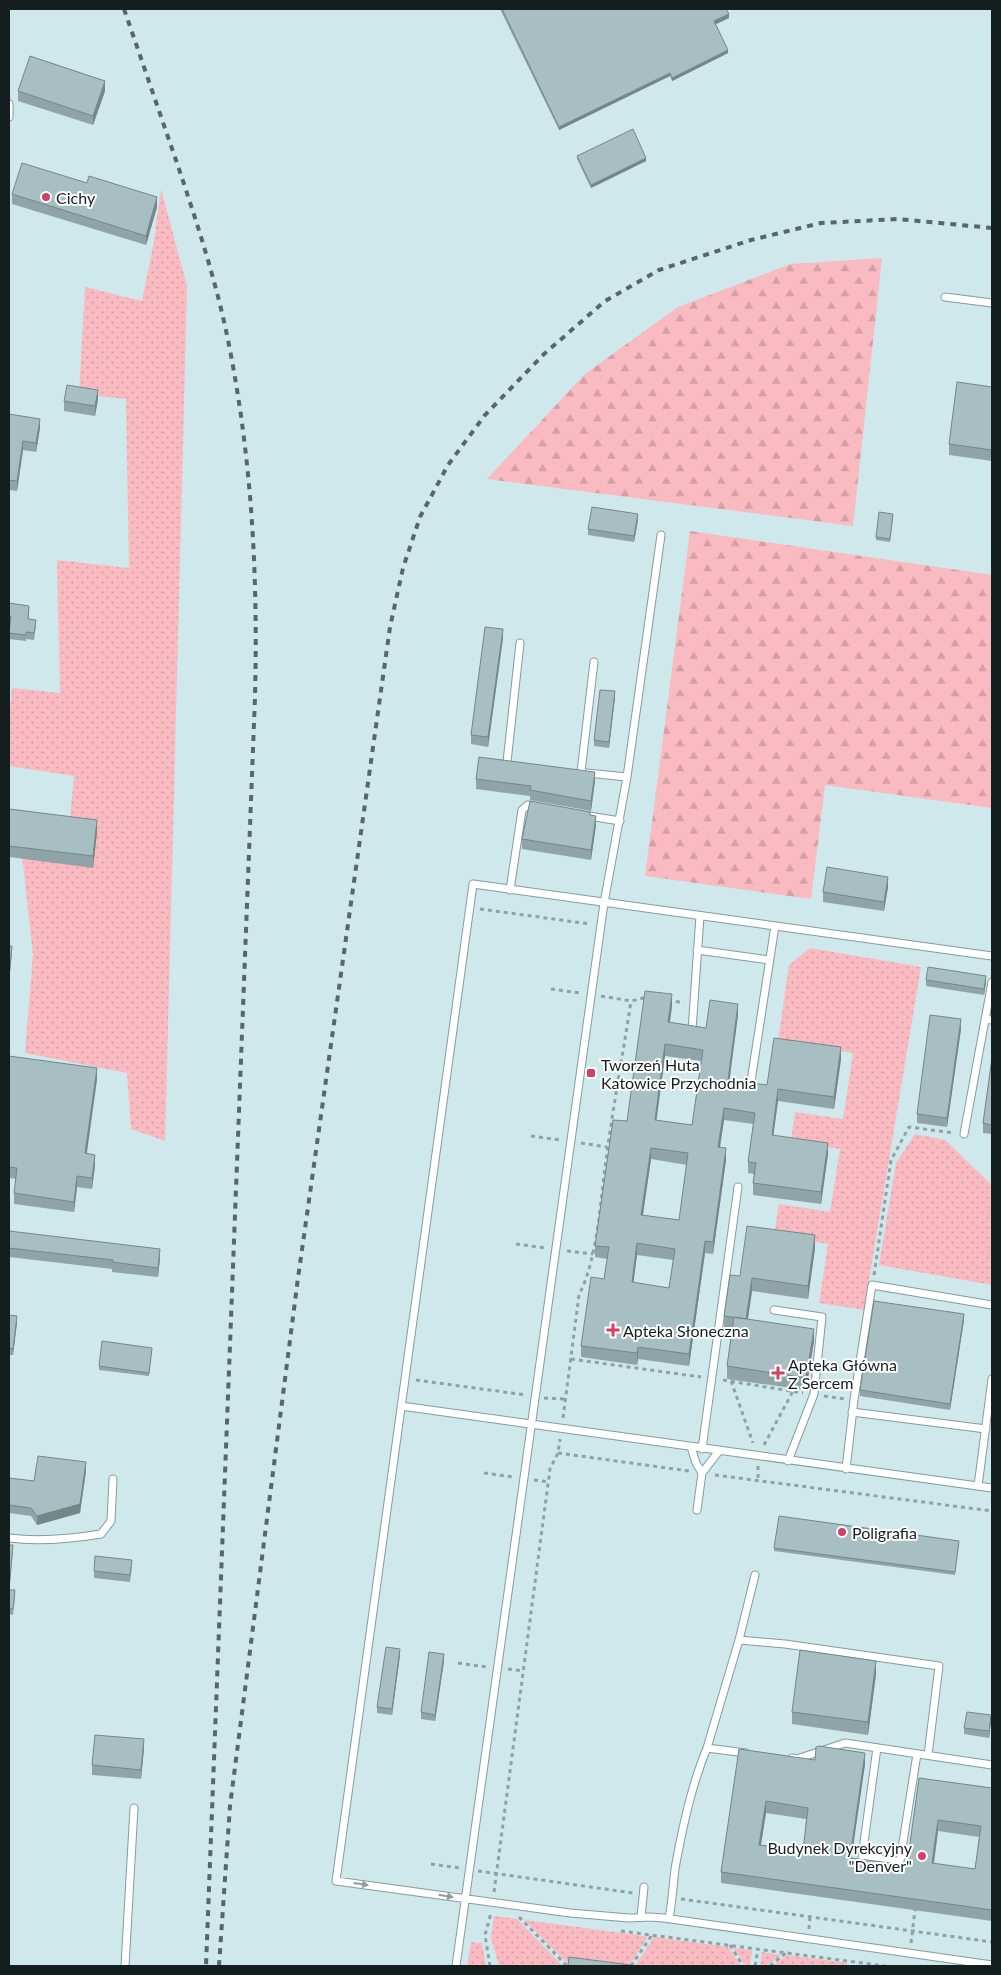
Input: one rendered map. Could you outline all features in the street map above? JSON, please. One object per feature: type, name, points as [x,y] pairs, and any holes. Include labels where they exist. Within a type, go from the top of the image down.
[{"type":"lane","points":[[9,104],[9,117]]},
{"type":"lane","points":[[945,297],[992,302]]},
{"type":"lane","points":[[456,1966],[537,1397],[604,903],[627,777],[662,535]]},
{"type":"lane","points":[[507,762],[520,643]]},
{"type":"lane","points":[[581,772],[594,662]]},
{"type":"lane","points":[[498,761],[516,764]]},
{"type":"lane","points":[[572,770],[627,777]]},
{"type":"lane","points":[[510,890],[522,810],[528,805],[547,808]]},
{"type":"lane","points":[[583,815],[620,821]]},
{"type":"lane","points":[[992,956],[473,884],[336,1881],[570,1913],[669,1919],[992,1965]]},
{"type":"lane","points":[[692,1030],[700,916]]},
{"type":"lane","points":[[751,1081],[774,926]]},
{"type":"lane","points":[[697,950],[769,960]]},
{"type":"lane","points":[[964,1134],[988,1019],[992,982]]},
{"type":"lane","points":[[702,1449],[738,1187]]},
{"type":"lane","points":[[846,1469],[852,1412],[872,1285],[992,1304]]},
{"type":"lane","points":[[774,1310],[822,1317],[814,1394],[788,1461]]},
{"type":"lane","points":[[978,1486],[992,1379]]},
{"type":"lane","points":[[401,1406],[533,1424],[561,1430],[992,1488]]},
{"type":"lane","points":[[852,1412],[986,1429]]},
{"type":"lane","points":[[691,1447],[696,1464],[702,1473]]},
{"type":"lane","points":[[697,1510],[702,1473],[719,1451]]},
{"type":"lane","points":[[9,1538],[32,1541],[79,1538],[101,1534],[111,1521],[113,1479]]},
{"type":"lane","points":[[669,1919],[675,1870],[688,1810],[700,1764],[707,1748],[739,1640],[755,1575]]},
{"type":"lane","points":[[739,1640],[785,1644],[940,1666],[928,1755]]},
{"type":"lane","points":[[788,1758],[797,1759],[844,1743],[992,1765]]},
{"type":"lane","points":[[707,1748],[752,1754]]},
{"type":"lane","points":[[877,1748],[862,1857],[900,1861],[917,1754]]},
{"type":"lane","points":[[125,1966],[134,1808]]},
{"type":"lane","points":[[641,1917],[643,1891]]},
{"type":"path","points":[[470,908],[602,926]]},
{"type":"path","points":[[551,989],[631,1001],[648,997]]},
{"type":"path","points":[[666,1000],[693,1004]]},
{"type":"path","points":[[490,1966],[485,1935],[491,1914],[497,1874],[550,1469],[558,1453],[578,1295],[585,1282],[592,1254],[631,1001]]},
{"type":"path","points":[[872,1285],[891,1160],[909,1127],[964,1134]]},
{"type":"path","points":[[571,1358],[854,1400]]},
{"type":"path","points":[[405,1379],[565,1399]]},
{"type":"path","points":[[730,1381],[758,1456],[758,1480]]},
{"type":"path","points":[[758,1456],[793,1391]]},
{"type":"path","points":[[558,1453],[992,1511]]},
{"type":"path","points":[[431,1864],[497,1874],[643,1891]]},
{"type":"path","points":[[673,1898],[992,1942]]},
{"type":"path","points":[[909,1954],[915,1910]]},
{"type":"path","points":[[491,1914],[500,1915]]},
{"type":"path","points":[[509,1916],[528,1918]]},
{"type":"path","points":[[519,1917],[567,1966]]},
{"type":"path","points":[[614,1930],[885,1966]]},
{"type":"path","points":[[631,1966],[652,1935]]},
{"type":"path","points":[[729,1945],[744,1966]]},
{"type":"path","points":[[755,1966],[758,1949]]},
{"type":"path","points":[[770,1966],[786,1953]]},
{"type":"path","points":[[849,1966],[850,1961]]},
{"type":"green space","points":[[161,189],[187,286],[165,1141],[131,1129],[127,1073],[25,1053],[33,955],[17,809],[70,818],[74,776],[9,766],[9,721],[12,688],[60,693],[57,560],[129,568],[126,399],[79,394],[85,287],[142,301],[153,247]]},
{"type":"green space","points":[[882,258],[853,526],[487,479],[585,374],[678,307],[791,264]]},
{"type":"green space","points":[[690,531],[992,575],[992,808],[825,785],[811,899],[645,876]]},
{"type":"green space","points":[[810,948],[921,967],[864,1310],[819,1303],[828,1244],[774,1235],[779,1204],[830,1212],[840,1149],[791,1141],[795,1112],[843,1119],[853,1053],[778,1042],[789,965]]},
{"type":"green space","points":[[915,1134],[945,1140],[992,1185],[992,1285],[879,1265],[896,1163]]},
{"type":"green space","points":[[494,1916],[517,1919],[563,1966],[499,1966],[491,1938]]},
{"type":"green space","points":[[524,1920],[645,1936],[647,1938],[629,1966],[568,1964]]},
{"type":"green space","points":[[654,1937],[728,1947],[741,1966],[635,1966]]},
{"type":"green space","points":[[471,1942],[482,1943],[486,1966],[467,1966]]},
{"type":"green space","points":[[733,1948],[752,1950],[750,1966],[746,1966]]},
{"type":"green space","points":[[762,1952],[782,1955],[766,1966],[760,1966]]},
{"type":"green space","points":[[787,1955],[847,1963],[847,1966],[772,1966]]},
{"type":"building","points":[[502,9],[726,9],[729,14],[714,21],[728,50],[672,78],[670,73],[559,127]]},
{"type":"building","points":[[30,56],[105,81],[93,116],[18,91]]},
{"type":"building","points":[[633,129],[646,158],[591,185],[577,156]]},
{"type":"building","points":[[22,163],[87,183],[89,176],[157,197],[146,236],[12,194]]},
{"type":"building","points":[[957,382],[992,387],[992,450],[949,444]]},
{"type":"building","points":[[67,385],[98,390],[95,406],[64,401]]},
{"type":"building","points":[[9,414],[40,419],[36,443],[23,441],[17,481],[9,480]]},
{"type":"building","points":[[592,507],[638,514],[634,536],[588,529]]},
{"type":"building","points":[[879,512],[893,514],[890,539],[876,537]]},
{"type":"building","points":[[9,603],[29,606],[28,619],[36,620],[34,633],[26,632],[26,635],[9,633],[11,616],[9,616]]},
{"type":"building","points":[[485,627],[503,629],[488,737],[471,735]]},
{"type":"building","points":[[600,690],[615,691],[609,742],[594,740]]},
{"type":"building","points":[[479,757],[595,772],[591,801],[530,790],[531,786],[476,779]]},
{"type":"building","points":[[530,801],[590,812],[590,815],[596,816],[591,850],[522,839]]},
{"type":"building","points":[[9,809],[97,820],[93,856],[9,846]]},
{"type":"building","points":[[827,867],[888,877],[884,902],[823,892]]},
{"type":"building","points":[[9,946],[12,946],[9,975]]},
{"type":"building","points":[[928,967],[986,976],[984,989],[926,980]]},
{"type":"building","points":[[645,991],[672,994],[668,1022],[706,1028],[710,1000],[738,1004],[728,1080],[767,1085],[774,1038],[841,1047],[834,1097],[778,1089],[772,1135],[828,1143],[821,1192],[753,1183],[756,1163],[748,1162],[755,1113],[724,1108],[718,1147],[726,1148],[713,1242],[705,1241],[689,1354],[638,1347],[637,1353],[581,1346],[591,1277],[604,1279],[609,1247],[595,1246],[613,1120],[627,1121]],"holes":[[[665,1044],[703,1050],[692,1125],[655,1120]],[[651,1148],[688,1153],[679,1220],[641,1215]],[[637,1243],[675,1249],[669,1288],[632,1282]]]},
{"type":"building","points":[[930,1015],[961,1019],[947,1118],[917,1114]]},
{"type":"building","points":[[9,1056],[97,1068],[85,1153],[95,1155],[92,1178],[77,1176],[74,1202],[14,1193],[17,1168],[9,1167]]},
{"type":"building","points":[[992,1058],[992,1125],[983,1123]]},
{"type":"building","points":[[747,1226],[815,1235],[808,1286],[752,1278],[746,1319],[724,1316],[730,1275],[740,1276]]},
{"type":"building","points":[[9,1231],[160,1249],[158,1268],[112,1262],[113,1260],[9,1248]]},
{"type":"building","points":[[874,1301],[964,1314],[950,1404],[860,1390]]},
{"type":"building","points":[[9,1315],[17,1316],[13,1349],[9,1348]]},
{"type":"building","points":[[734,1317],[814,1329],[806,1378],[727,1366]]},
{"type":"building","points":[[102,1341],[152,1348],[149,1373],[99,1366]]},
{"type":"building","points":[[38,1456],[86,1462],[80,1504],[37,1516],[31,1508],[9,1505],[9,1478],[34,1481]]},
{"type":"building","points":[[779,1516],[959,1541],[955,1572],[774,1548]]},
{"type":"building","points":[[9,1545],[13,1545],[9,1590]]},
{"type":"building","points":[[95,1556],[132,1560],[130,1575],[94,1571]]},
{"type":"building","points":[[9,1590],[15,1590],[13,1609],[9,1609]]},
{"type":"building","points":[[386,1647],[400,1649],[392,1709],[377,1707]]},
{"type":"building","points":[[800,1650],[876,1661],[868,1722],[792,1712]]},
{"type":"building","points":[[429,1652],[444,1654],[435,1715],[421,1712]]},
{"type":"building","points":[[967,1712],[991,1715],[989,1731],[964,1728]]},
{"type":"building","points":[[95,1735],[144,1739],[141,1770],[92,1765]]},
{"type":"building","points":[[816,1747],[865,1753],[850,1858],[907,1865],[919,1778],[992,1788],[992,1910],[721,1872],[739,1749],[815,1760]],"holes":[[[766,1801],[808,1808],[803,1851],[759,1845]],[[938,1820],[981,1826],[975,1869],[932,1863]]]},
{"type":"building","points":[[569,1957],[638,1966],[568,1966]]},
{"type":"railway","points":[[124,9],[192,209],[223,318],[243,429],[252,517],[254,562],[255,697],[206,1966]]},
{"type":"railway","points":[[219,1966],[230,1806],[298,1278],[390,627],[403,568],[420,517],[448,465],[485,415],[544,354],[605,301],[659,270],[751,240],[821,223],[898,219],[992,228]]},
{"type":"place","name":"Cichy","points":[[46,197]]},
{"type":"place","name":"Tworzeń Huta Katowice Przychodnia","points":[[591,1073]]},
{"type":"place","name":"Apteka Słoneczna","points":[[613,1330]]},
{"type":"place","name":"Apteka Główna Z Sercem","points":[[778,1373]]},
{"type":"place","name":"Poligrafia","points":[[842,1532]]},
{"type":"place","name":"Budynek Dyrekcyjny \"Denver\"","points":[[922,1856]]}]
